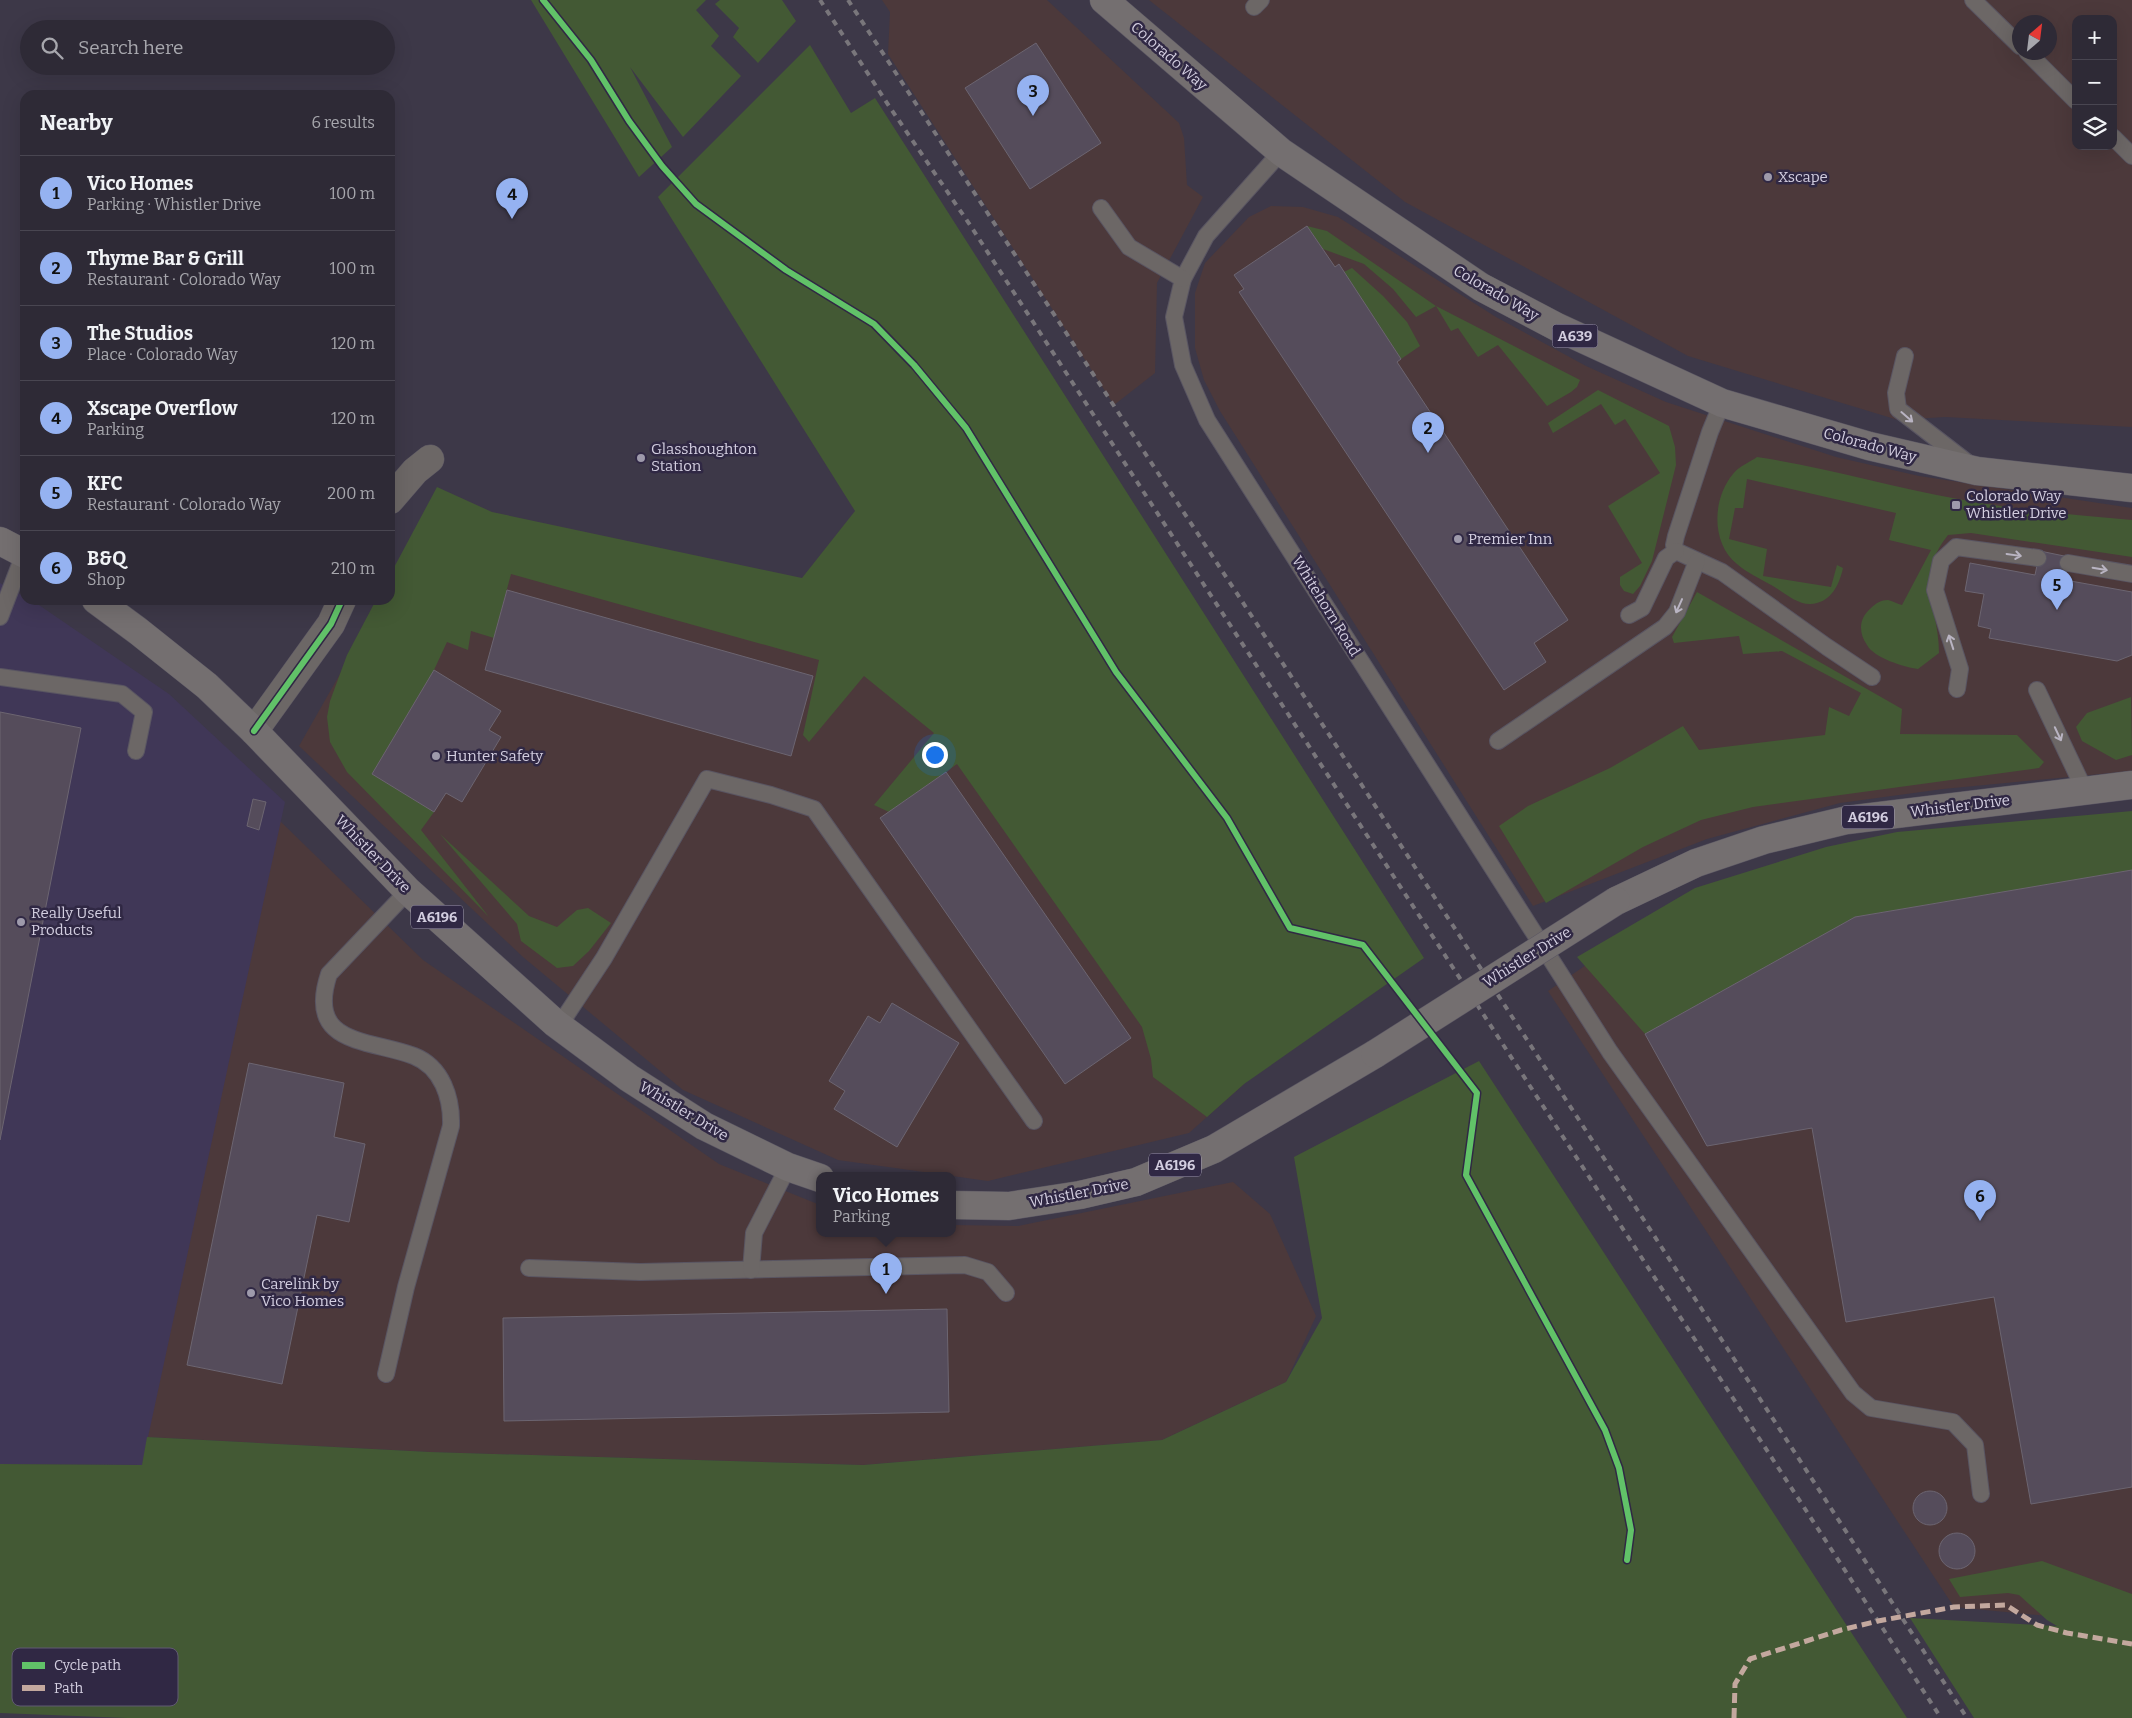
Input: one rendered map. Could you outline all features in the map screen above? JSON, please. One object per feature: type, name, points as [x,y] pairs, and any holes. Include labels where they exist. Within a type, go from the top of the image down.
[{"type":"main road","name":"Colorado Way","points":[[1104,0],[1280,152],[1481,287],[1557,327],[1722,403],[1870,446],[1977,471],[2132,488]]},
{"type":"main road","points":[[0,541],[20,551]]},
{"type":"main road","name":"Whistler Drive","points":[[103,605],[207,686],[254,731],[408,891],[559,1026],[629,1078],[704,1126],[788,1167],[816,1177]]},
{"type":"main road","name":"Whistler Drive","points":[[956,1205],[1009,1206],[1080,1195],[1136,1182],[1214,1148],[1374,1054],[1616,900],[1696,863],[1764,840],[1847,820],[2132,785]]},
{"type":"street","points":[[395,494],[414,471],[430,459]]},
{"type":"street","points":[[254,731],[331,624],[340,605]]},
{"type":"lane","points":[[1973,0],[2012,38]]},
{"type":"lane","points":[[2034,60],[2072,97]]},
{"type":"lane","points":[[2117,141],[2132,156]]},
{"type":"lane","name":"Whitehorn Road","points":[[1280,152],[1206,236],[1183,279],[1174,317],[1183,365],[1207,420],[1610,1052],[1853,1393],[1871,1408],[1953,1422],[1975,1445],[1981,1494]]},
{"type":"lane","points":[[1101,208],[1129,247],[1183,279]]},
{"type":"lane","points":[[1905,356],[1896,393],[1898,410],[1977,471]]},
{"type":"lane","points":[[1722,403],[1676,536],[1674,545],[1676,551],[1722,572],[1872,677]]},
{"type":"lane","points":[[1957,689],[1960,669],[1935,590],[1941,561],[1956,547],[2038,558]]},
{"type":"lane","points":[[1630,615],[1642,608],[1666,558],[1676,551]]},
{"type":"lane","points":[[1498,741],[1665,627],[1677,612],[1697,561]]},
{"type":"lane","points":[[2068,563],[2132,574]]},
{"type":"lane","points":[[0,617],[20,567]]},
{"type":"lane","points":[[0,677],[122,694],[144,712],[136,750]]},
{"type":"lane","points":[[2037,690],[2085,790]]},
{"type":"lane","points":[[559,1026],[604,958],[707,780],[771,795],[814,809],[1034,1121]]},
{"type":"lane","points":[[386,1374],[406,1287],[451,1126],[452,1109],[447,1092],[433,1070],[415,1057],[360,1043],[339,1032],[331,1022],[323,1001],[329,974],[408,891]]},
{"type":"lane","points":[[751,1270],[754,1233],[788,1167]]},
{"type":"lane","points":[[529,1268],[640,1272],[965,1265],[988,1272],[1006,1293]]},
{"type":"shaded area","points":[[882,0],[1047,0],[1179,123],[1184,138],[1187,185],[1203,197],[1157,283],[1155,373],[1114,405],[888,54],[890,12]]},
{"type":"shaded area","name":"Xscape","points":[[1149,0],[2132,0],[2132,427],[1945,417],[1898,420],[1688,356],[1405,202]]},
{"type":"shaded area","points":[[1271,206],[1303,207],[1338,217],[1496,317],[1586,366],[1666,402],[1836,457],[1919,476],[2132,508],[2132,771],[1943,789],[1840,803],[1707,839],[1533,906],[1220,411],[1204,380],[1195,348],[1195,293],[1205,263],[1249,217]]},
{"type":"shaded area","points":[[431,514],[940,645],[1244,1084],[1189,1133],[988,1181],[956,1177],[956,1172],[924,1172],[838,1160],[683,1090],[523,957],[299,746],[379,605],[395,605],[395,590]]},
{"type":"shaded area","points":[[0,583],[20,594],[20,605],[39,605],[169,694],[285,802],[142,1465],[0,1464]]},
{"type":"shaded area","points":[[2132,818],[2132,1624],[1954,1607],[1548,991],[1692,893]]},
{"type":"shaded area","points":[[280,821],[423,960],[719,1164],[816,1203],[816,1237],[956,1237],[956,1225],[1018,1226],[1233,1182],[1270,1214],[1316,1316],[1286,1382],[1162,1440],[863,1465],[430,1452],[147,1437]]},
{"type":"green space","points":[[531,0],[706,0],[696,10],[719,36],[711,46],[741,76],[683,137],[630,67],[672,147],[639,177]]},
{"type":"green space","points":[[720,0],[782,0],[796,21],[758,63],[733,37],[739,28],[715,4]]},
{"type":"green space","points":[[810,45],[851,113],[875,98],[1424,958],[1244,1084],[1207,1117],[1153,1077],[1151,1059],[1142,1027],[957,764],[889,812],[874,805],[934,733],[864,676],[809,742],[803,735],[819,660],[511,574],[494,638],[471,631],[468,650],[447,642],[434,670],[372,774],[434,812],[421,830],[489,917],[347,772],[330,742],[327,717],[330,701],[347,655],[373,605],[395,605],[395,566],[437,487],[492,512],[802,578],[855,511],[658,197]]},
{"type":"green space","points":[[1307,226],[1327,231],[1436,306],[1416,317],[1393,289],[1364,264],[1323,249]]},
{"type":"green space","points":[[1352,268],[1383,296],[1407,322],[1420,346],[1401,359],[1344,272]]},
{"type":"green space","points":[[1436,306],[1580,380],[1577,387],[1547,406],[1498,345],[1478,357],[1458,328],[1451,331]]},
{"type":"green space","points":[[1598,390],[1669,426],[1675,447],[1676,465],[1652,561],[1640,586],[1633,594],[1624,591],[1620,585],[1620,577],[1642,563],[1608,506],[1660,473],[1625,419],[1615,425],[1601,404],[1553,433],[1548,423]]},
{"type":"green space","points":[[1757,457],[1980,503],[2045,512],[2132,520],[2132,557],[1971,533],[1948,535],[1938,551],[1932,566],[1930,580],[1930,593],[1939,653],[1918,669],[1905,666],[1883,658],[1871,650],[1862,635],[1861,625],[1867,612],[1881,601],[1888,600],[1902,605],[1931,550],[1889,540],[1896,513],[1747,479],[1743,508],[1735,508],[1729,539],[1767,549],[1763,576],[1831,587],[1837,565],[1843,568],[1835,589],[1827,598],[1811,604],[1799,602],[1737,564],[1722,545],[1717,520],[1721,496],[1733,474]]},
{"type":"green space","points":[[1697,592],[1902,709],[1900,734],[2017,735],[2044,762],[2039,768],[1753,807],[1701,820],[1643,847],[1546,903],[1499,826],[1528,806],[1610,768],[1683,726],[1699,750],[1825,735],[1829,707],[1849,716],[1861,693],[1782,651],[1743,654],[1739,636],[1674,643],[1672,637]]},
{"type":"green space","points":[[2131,697],[2132,755],[2116,760],[2082,741],[2076,727],[2087,713]]},
{"type":"green space","points":[[2132,811],[2132,870],[1855,917],[1645,1034],[1577,957],[1695,888],[1826,847],[1897,832]]},
{"type":"green space","points":[[440,834],[529,916],[557,927],[577,910],[588,908],[611,923],[589,951],[573,966],[557,968],[521,941],[517,924]]},
{"type":"green space","points":[[1479,1061],[1907,1718],[127,1718],[0,1713],[0,1464],[142,1465],[147,1437],[430,1452],[863,1465],[1162,1440],[1286,1382],[1322,1318],[1294,1157]]},
{"type":"green space","points":[[2042,1561],[2132,1594],[2132,1718],[1974,1718],[1910,1618],[2057,1626],[2047,1620],[2019,1595],[2008,1593],[1960,1597],[1949,1579]]},
{"type":"building","points":[[1036,43],[1101,143],[1030,189],[965,88]]},
{"type":"building","name":"Premier Inn","points":[[1307,226],[1335,267],[1339,264],[1401,359],[1397,362],[1568,620],[1534,643],[1546,662],[1504,690],[1239,292],[1244,289],[1234,275]]},
{"type":"building","points":[[2040,551],[2069,557],[2065,580],[2132,592],[2132,655],[2117,661],[1989,638],[1991,629],[1978,626],[1984,594],[1965,591],[1970,563],[2035,575]]},
{"type":"building","points":[[507,590],[813,676],[791,756],[485,670]]},
{"type":"building","name":"Hunter Safety","points":[[434,670],[501,711],[489,730],[501,737],[462,802],[446,793],[434,812],[372,774]]},
{"type":"building","name":"Really Useful Products","points":[[0,712],[81,728],[0,1140]]},
{"type":"building","points":[[946,772],[1131,1038],[1065,1084],[880,818]]},
{"type":"building","points":[[253,799],[266,802],[259,830],[247,826]]},
{"type":"building","points":[[2132,870],[2132,1487],[2031,1504],[1994,1297],[1846,1322],[1812,1128],[1707,1146],[1645,1034],[1855,917]]},
{"type":"building","points":[[892,1003],[959,1043],[897,1147],[834,1109],[845,1091],[829,1081],[868,1016],[880,1023]]},
{"type":"building","name":"Carelink by Vico Homes","points":[[249,1063],[344,1083],[334,1137],[365,1144],[349,1222],[317,1215],[282,1384],[187,1365]]},
{"type":"building","points":[[947,1309],[949,1412],[504,1421],[503,1318]]},
{"type":"building","points":[[1930,1491],[1937,1492],[1942,1496],[1946,1501],[1946,1515],[1942,1520],[1937,1524],[1930,1525],[1923,1524],[1918,1520],[1914,1515],[1913,1508],[1914,1501],[1918,1496],[1923,1492]]},
{"type":"building","points":[[1957,1533],[1969,1539],[1975,1551],[1969,1563],[1957,1569],[1945,1563],[1939,1551],[1945,1539]]},
{"type":"railway","points":[[820,0],[970,225],[1941,1718]]},
{"type":"railway","points":[[848,0],[1291,676],[1967,1718]]},
{"type":"marked path","points":[[1734,1718],[1735,1684],[1750,1659],[1841,1630],[1878,1621],[1954,1607],[2006,1605],[2037,1625],[2067,1633],[2132,1644]]},
{"type":"cycle path","points":[[543,0],[591,60],[629,121],[662,166],[696,204],[786,270],[874,324],[914,365],[966,428],[1116,672],[1227,818],[1290,928],[1363,945],[1477,1093],[1466,1175],[1605,1430],[1619,1468],[1631,1530],[1627,1560]]},
{"type":"cycle path","points":[[254,731],[331,624],[340,605]]},
{"type":"place","name":"The Studios","points":[[1033,116]]},
{"type":"place","name":"Xscape","points":[[1768,177]]},
{"type":"place","name":"Xscape Overflow","points":[[512,219]]},
{"type":"place","name":"Thyme Bar & Grill","points":[[1428,453]]},
{"type":"place","name":"Glasshoughton Station","points":[[641,458]]},
{"type":"place","name":"Colorado Way Whistler Drive","points":[[1956,505]]},
{"type":"place","name":"Premier Inn","points":[[1458,539]]},
{"type":"place","name":"KFC","points":[[2057,610]]},
{"type":"place","name":"Hunter Safety","points":[[436,756]]},
{"type":"place","name":"Really Useful Products","points":[[21,922]]},
{"type":"place","name":"B&Q","points":[[1980,1221]]},
{"type":"place","name":"Carelink by Vico Homes","points":[[251,1293]]},
{"type":"place","name":"Vico Homes","points":[[886,1294]]}]
